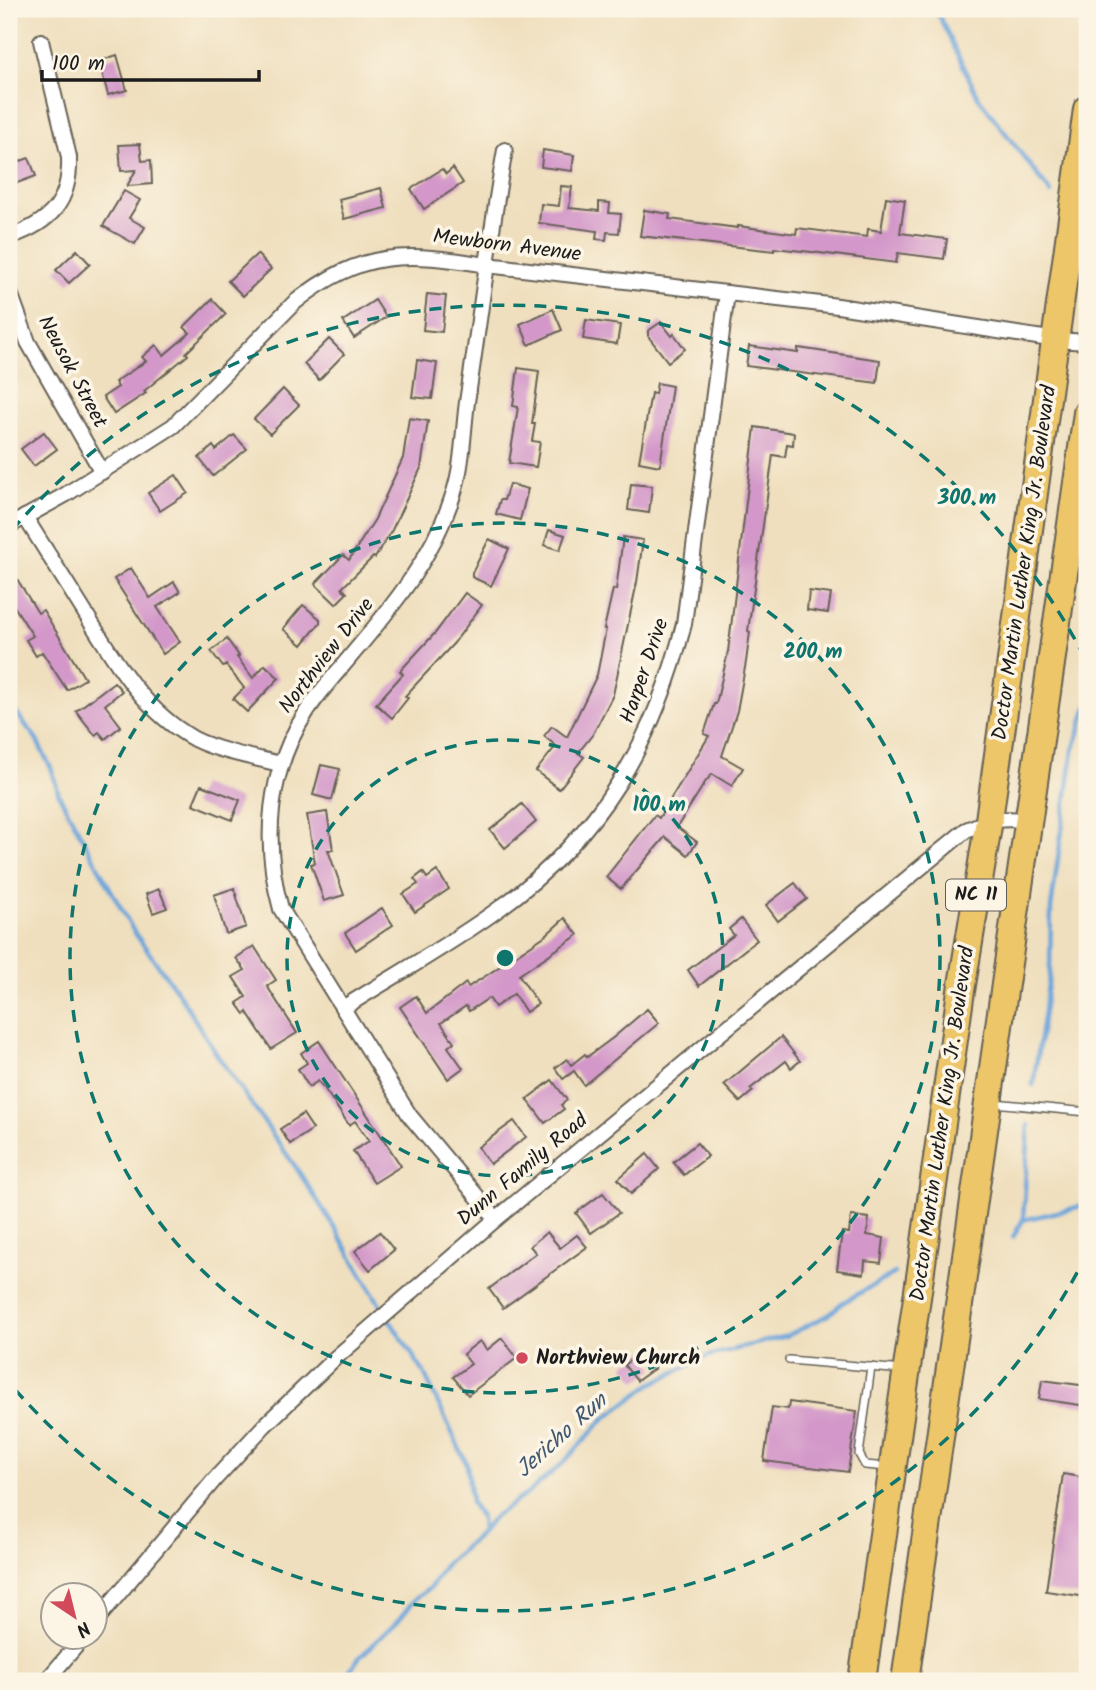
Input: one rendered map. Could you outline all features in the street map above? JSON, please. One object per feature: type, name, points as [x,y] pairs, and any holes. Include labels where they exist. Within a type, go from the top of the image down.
[{"type":"highway","name":"Doctor Martin Luther King Jr. Boulevard","points":[[862,1681],[961,991],[989,820],[1087,109]]},
{"type":"highway","name":"Doctor Martin Luther King Jr. Boulevard","points":[[905,1681],[1087,414]]},
{"type":"street","points":[[9,237],[33,228],[51,214],[66,189],[70,174],[69,157],[41,41]]},
{"type":"street","name":"Northview Drive","points":[[496,1219],[410,1116],[281,909],[270,855],[270,826],[273,797],[289,743],[308,709],[413,579],[444,520],[455,489],[505,150]]},
{"type":"street","name":"Mewborn Avenue","points":[[9,526],[102,472],[182,418],[294,303],[331,276],[371,261],[413,256],[838,306],[1056,340],[1087,342]]},
{"type":"street","name":"Neusok Street","points":[[9,290],[29,342],[102,472]]},
{"type":"street","name":"Harper Drive","points":[[343,1008],[501,908],[542,875],[589,825],[616,789],[633,760],[658,710],[684,624],[727,293]]},
{"type":"street","points":[[25,517],[119,668],[152,708],[197,740],[281,764]]},
{"type":"street","name":"Dunn Family Road","points":[[108,1606],[215,1479],[264,1426],[333,1360],[496,1219],[966,830],[989,820],[1008,818],[1030,821]]},
{"type":"street","points":[[46,1681],[70,1652]]},
{"type":"lane","points":[[990,1103],[1087,1112]]},
{"type":"lane","points":[[789,1360],[907,1370]]},
{"type":"lane","points":[[871,1367],[859,1454],[865,1465],[893,1467]]},
{"type":"building","points":[[117,55],[127,90],[108,95],[99,61]]},
{"type":"building","points":[[140,144],[142,161],[151,160],[152,184],[127,186],[136,170],[121,171],[119,145]]},
{"type":"building","points":[[543,150],[574,155],[572,171],[541,167]]},
{"type":"building","points":[[29,158],[36,176],[9,186],[9,165]]},
{"type":"building","points":[[453,168],[463,183],[424,209],[411,189],[442,169],[446,174]]},
{"type":"building","points":[[561,186],[572,187],[569,208],[599,211],[599,202],[610,203],[609,213],[621,214],[619,233],[607,232],[606,240],[596,239],[597,231],[539,223],[541,204],[559,206]]},
{"type":"building","points":[[381,188],[386,208],[344,219],[339,199]]},
{"type":"building","points":[[124,191],[140,200],[129,218],[145,227],[135,244],[103,226]]},
{"type":"building","points":[[886,197],[905,200],[900,233],[947,239],[944,259],[898,253],[896,263],[812,252],[774,248],[774,251],[640,236],[644,210],[670,214],[669,219],[738,228],[796,234],[797,228],[867,237],[868,229],[881,231]]},
{"type":"building","points":[[77,250],[90,264],[69,283],[56,270]]},
{"type":"building","points":[[257,254],[271,269],[243,296],[228,281]]},
{"type":"building","points":[[427,294],[446,296],[442,332],[423,330]]},
{"type":"building","points":[[212,299],[226,314],[186,353],[188,355],[144,391],[146,393],[114,414],[103,397],[118,387],[115,382],[146,361],[142,357],[156,345],[164,355],[190,333],[184,327]]},
{"type":"building","points":[[375,300],[386,317],[354,338],[343,321]]},
{"type":"building","points":[[553,309],[562,330],[529,345],[520,324]]},
{"type":"building","points":[[586,320],[620,325],[617,344],[583,339]]},
{"type":"building","points":[[661,322],[685,349],[668,362],[648,336],[648,331]]},
{"type":"building","points":[[329,339],[344,354],[319,380],[304,364]]},
{"type":"building","points":[[749,346],[798,353],[798,348],[880,360],[877,383],[746,366]]},
{"type":"building","points":[[417,360],[437,363],[432,399],[412,397]]},
{"type":"building","points":[[518,368],[539,371],[532,424],[535,424],[532,441],[540,442],[536,467],[509,463],[518,407],[513,406]]},
{"type":"building","points":[[657,383],[672,386],[660,466],[639,462],[651,393],[655,394]]},
{"type":"building","points":[[283,389],[299,405],[270,434],[254,419]]},
{"type":"building","points":[[409,418],[428,421],[421,468],[392,530],[375,558],[342,588],[347,593],[336,604],[315,584],[343,555],[349,560],[375,519],[403,458]]},
{"type":"building","points":[[755,427],[794,433],[793,445],[787,444],[785,457],[773,455],[746,662],[737,711],[722,756],[743,768],[732,786],[712,774],[706,781],[677,827],[697,842],[688,855],[665,837],[621,889],[606,877],[655,815],[659,818],[709,736],[704,734],[716,704],[728,652]]},
{"type":"building","points":[[44,432],[57,449],[34,466],[21,449]]},
{"type":"building","points":[[234,435],[247,449],[213,476],[199,458],[213,446],[216,450]]},
{"type":"building","points":[[176,475],[188,493],[160,511],[148,493]]},
{"type":"building","points":[[509,484],[528,489],[520,520],[496,514]]},
{"type":"building","points":[[631,484],[652,486],[649,513],[628,510]]},
{"type":"building","points":[[549,530],[565,535],[560,550],[544,545]]},
{"type":"building","points":[[623,537],[643,540],[613,695],[593,734],[578,753],[584,757],[559,789],[536,771],[556,746],[544,736],[552,726],[567,737],[597,675],[604,629],[613,589],[616,590]]},
{"type":"building","points":[[489,539],[509,549],[491,586],[472,577]]},
{"type":"building","points":[[9,566],[38,613],[43,610],[85,679],[67,690],[42,652],[36,656],[26,640],[33,636],[14,606],[9,609]]},
{"type":"building","points":[[131,568],[150,598],[174,582],[180,592],[157,607],[180,642],[163,654],[114,579]]},
{"type":"building","points":[[809,591],[831,594],[828,613],[807,610]]},
{"type":"building","points":[[465,593],[482,605],[454,643],[405,696],[408,698],[392,718],[376,704],[403,674],[400,671],[436,632]]},
{"type":"building","points":[[303,605],[320,619],[320,623],[302,645],[283,629]]},
{"type":"building","points":[[227,639],[253,678],[265,665],[279,678],[247,712],[233,699],[244,688],[211,651]]},
{"type":"building","points":[[114,682],[122,691],[105,705],[121,726],[105,739],[99,732],[95,735],[76,711]]},
{"type":"building","points":[[321,765],[340,769],[332,800],[313,795]]},
{"type":"building","points":[[201,785],[240,800],[232,820],[193,804]]},
{"type":"building","points":[[522,804],[536,822],[505,848],[490,830]]},
{"type":"building","points":[[327,812],[333,850],[328,850],[344,895],[324,901],[311,864],[315,863],[307,815]]},
{"type":"building","points":[[437,871],[449,889],[415,912],[403,894],[418,884],[414,879],[423,872],[427,878]]},
{"type":"building","points":[[795,883],[807,899],[778,921],[766,905]]},
{"type":"building","points":[[234,888],[246,927],[226,934],[214,895]]},
{"type":"building","points":[[159,889],[167,908],[153,913],[146,894]]},
{"type":"building","points":[[382,908],[393,925],[356,950],[345,933]]},
{"type":"building","points":[[565,918],[578,935],[519,975],[538,1004],[526,1012],[514,994],[495,1007],[489,998],[469,1011],[466,1006],[441,1023],[454,1042],[448,1047],[463,1068],[448,1079],[400,1007],[416,996],[427,1013],[466,983],[468,987],[546,935]]},
{"type":"building","points":[[741,919],[757,940],[699,986],[688,970],[734,935],[729,929]]},
{"type":"building","points":[[254,946],[276,980],[267,986],[297,1033],[271,1049],[247,1012],[245,1014],[237,1003],[246,997],[233,977],[245,970],[236,958]]},
{"type":"building","points":[[647,1009],[659,1023],[584,1085],[574,1071],[563,1079],[555,1068],[567,1059],[571,1065],[585,1054],[587,1057]]},
{"type":"building","points":[[781,1037],[800,1061],[791,1068],[786,1061],[750,1089],[753,1091],[740,1102],[724,1085]]},
{"type":"building","points":[[319,1041],[401,1166],[374,1183],[353,1151],[369,1141],[355,1121],[349,1125],[318,1081],[309,1087],[298,1069],[307,1063],[301,1053]]},
{"type":"building","points":[[552,1080],[567,1100],[561,1105],[564,1109],[545,1123],[527,1099]]},
{"type":"building","points":[[303,1114],[313,1129],[290,1144],[280,1129]]},
{"type":"building","points":[[514,1121],[526,1137],[490,1164],[478,1147]]},
{"type":"building","points":[[697,1143],[708,1156],[684,1175],[673,1162]]},
{"type":"building","points":[[647,1154],[659,1169],[631,1194],[618,1179]]},
{"type":"building","points":[[603,1193],[619,1213],[591,1233],[576,1213]]},
{"type":"building","points":[[851,1216],[869,1218],[867,1235],[884,1238],[881,1263],[865,1261],[864,1274],[837,1270],[842,1232],[849,1233]]},
{"type":"building","points":[[380,1232],[394,1250],[370,1270],[355,1251]]},
{"type":"building","points":[[547,1232],[560,1248],[577,1235],[587,1247],[503,1308],[489,1289],[536,1253],[530,1246]]},
{"type":"building","points":[[502,1338],[517,1358],[468,1395],[453,1377],[471,1364],[463,1354],[480,1341],[487,1350]]},
{"type":"building","points":[[642,1351],[655,1368],[637,1381],[624,1365]]},
{"type":"building","points":[[1042,1380],[1087,1386],[1087,1406],[1039,1399]]},
{"type":"building","points":[[789,1402],[857,1411],[848,1472],[764,1461],[772,1407],[788,1409]]},
{"type":"building","points":[[1063,1474],[1087,1478],[1087,1597],[1046,1591]]},
{"type":"waterway","points":[[932,9],[940,18],[978,97],[1051,193]]},
{"type":"waterway","points":[[9,704],[35,737],[52,770],[59,795],[134,932],[297,1169],[423,1371],[467,1465],[471,1502],[481,1519],[482,1532]]},
{"type":"waterway","points":[[1033,1085],[1050,971],[1051,908],[1073,751],[1087,707]]},
{"type":"waterway","points":[[1023,1220],[1029,1125]]},
{"type":"waterway","name":"Jericho Run","points":[[1013,1237],[1023,1220],[1087,1205]]},
{"type":"waterway","name":"Jericho Run","points":[[341,1681],[416,1598],[430,1588],[444,1566],[482,1532],[494,1517],[562,1464],[604,1419],[651,1384],[708,1356],[787,1336],[828,1315],[842,1303],[895,1273]]},
{"type":"place","name":"Northview Church","points":[[522,1358]]}]
